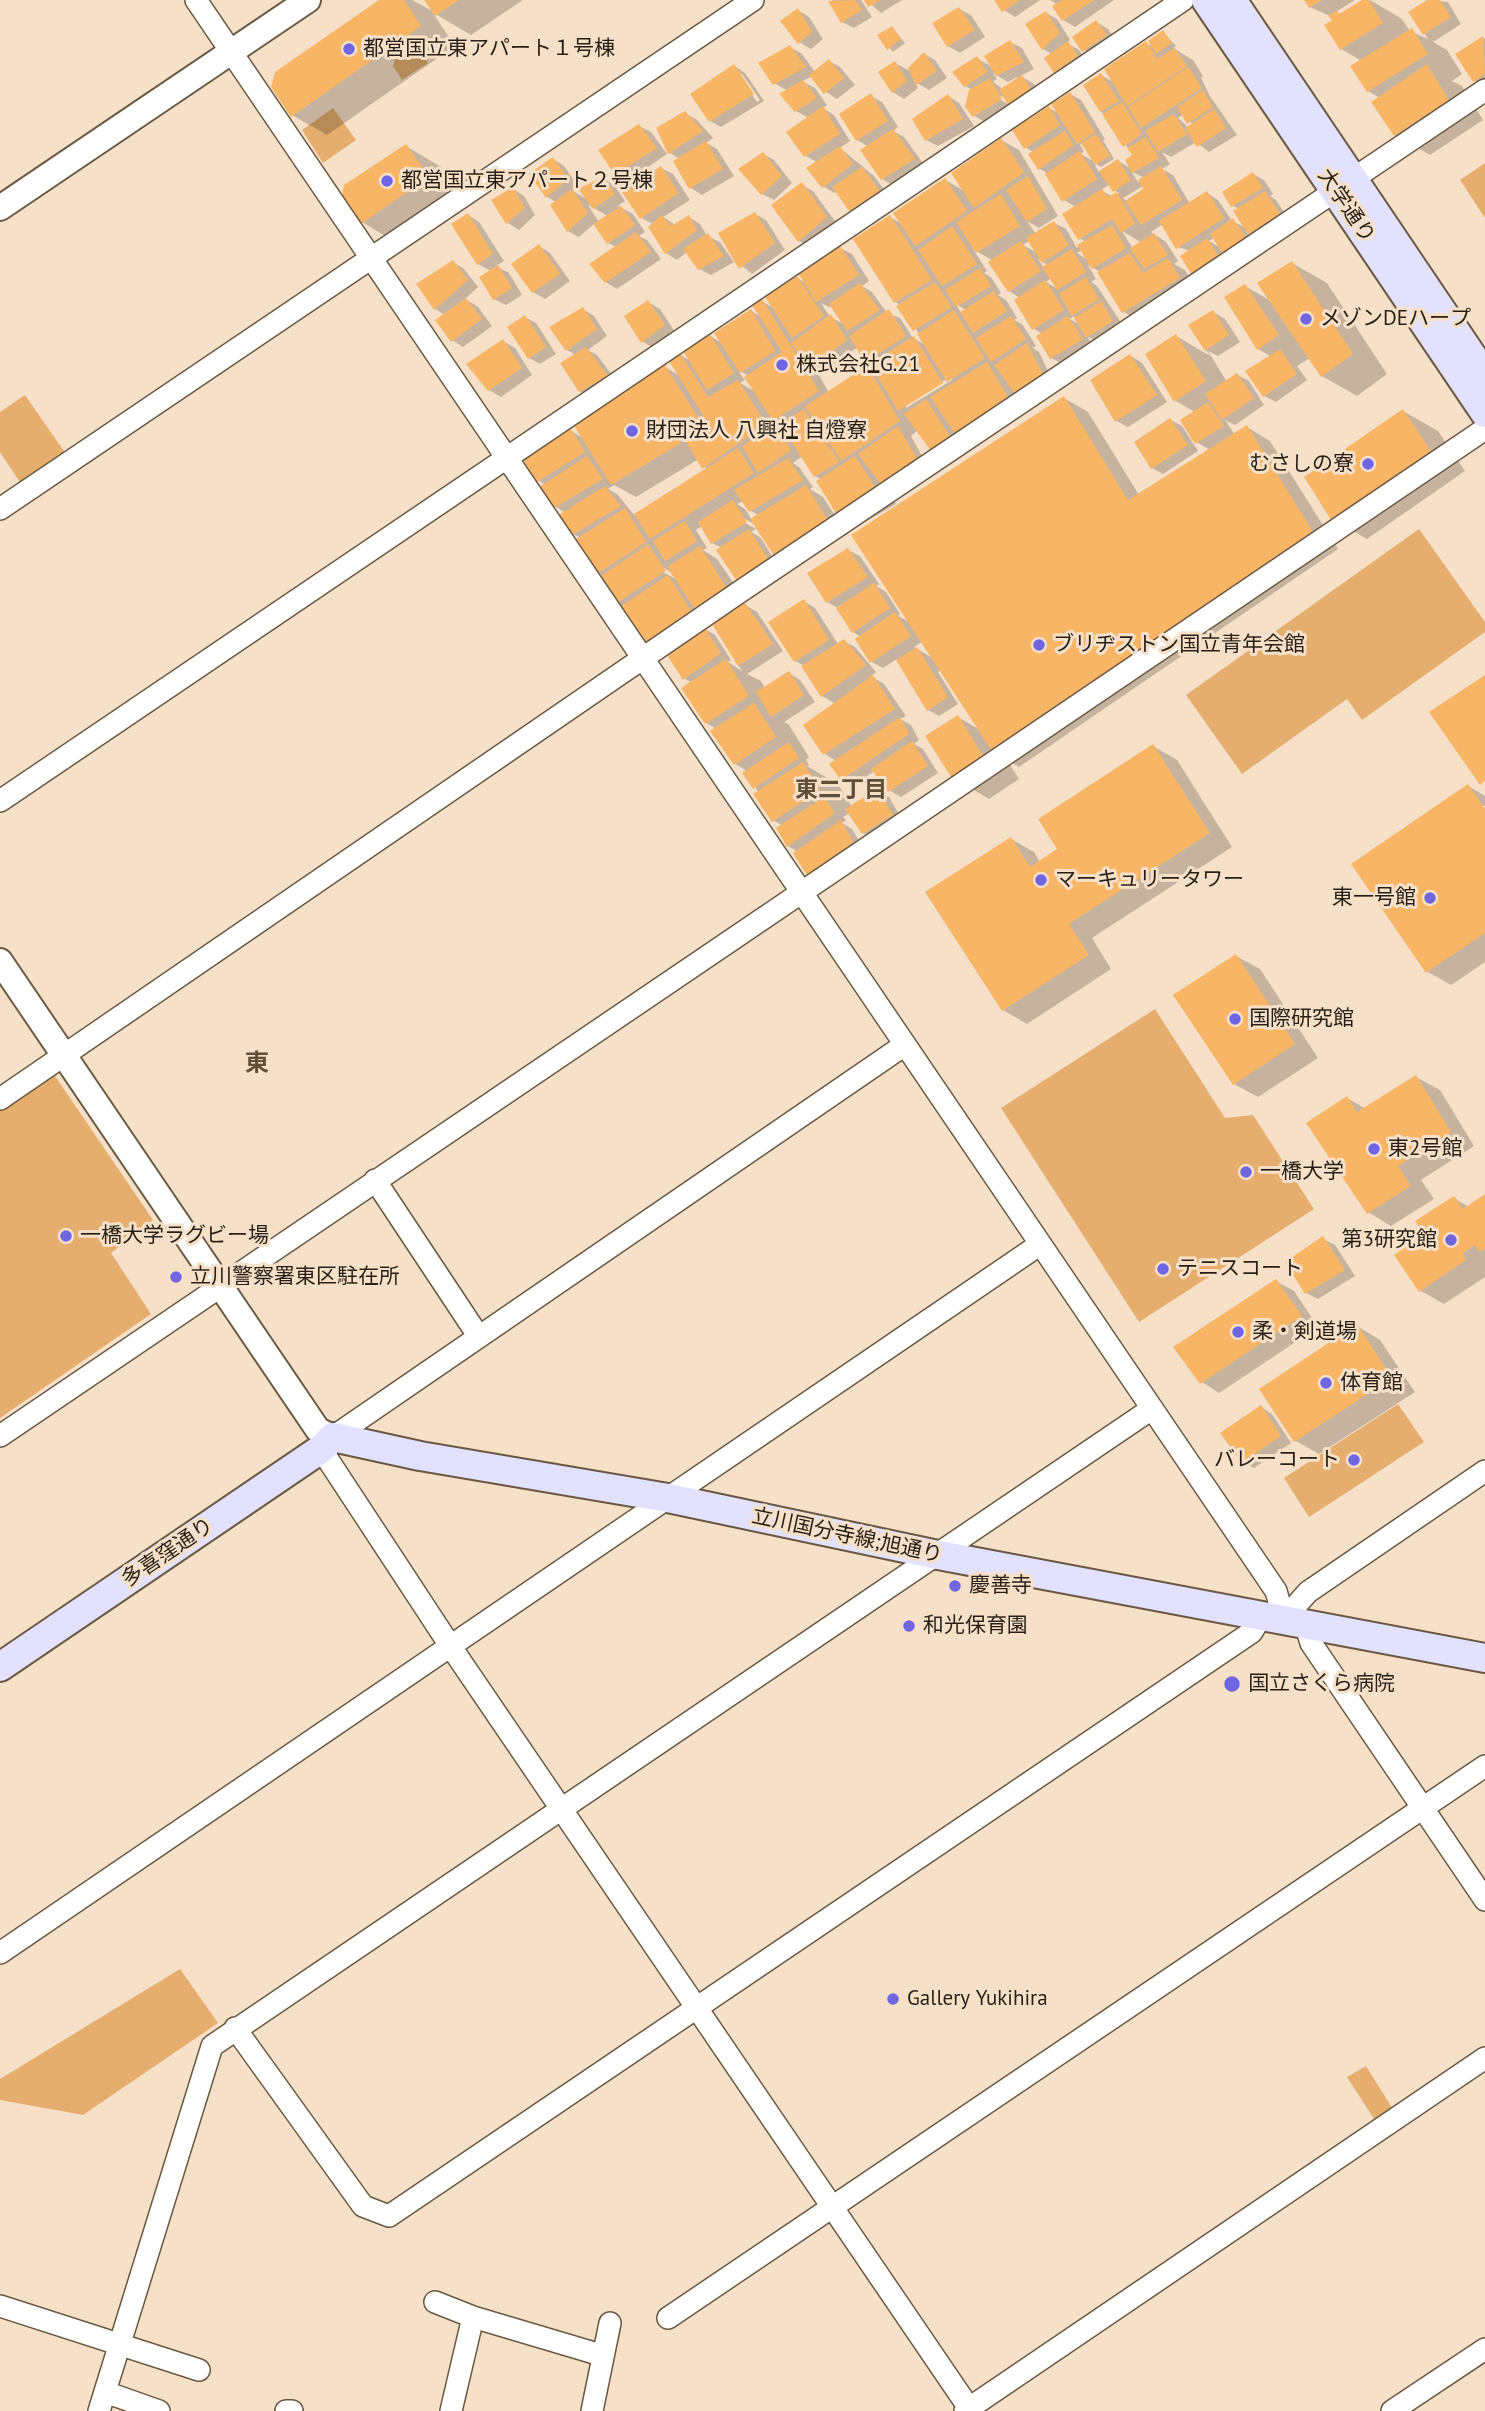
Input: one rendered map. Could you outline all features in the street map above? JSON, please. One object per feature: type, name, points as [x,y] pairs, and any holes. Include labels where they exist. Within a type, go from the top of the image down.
[{"type":"main road","name":"大学通り","points":[[1206,0],[1485,375]]},
{"type":"main road","name":"大学通り","points":[[1232,0],[1485,413]]},
{"type":"main road","name":"立川国分寺線;旭通り","points":[[327,1443],[668,1498],[933,1555],[1485,1658]]},
{"type":"main road","name":"多喜窪通り","points":[[0,1667],[327,1443]]},
{"type":"street","points":[[196,0],[803,893],[903,1046],[1150,1410],[1276,1591],[1284,1619],[1311,1643],[1485,1900]]},
{"type":"street","points":[[0,208],[308,0]]},
{"type":"street","points":[[0,509],[752,0]]},
{"type":"street","points":[[0,802],[1183,0]]},
{"type":"street","points":[[0,1099],[53,1065],[62,1054],[643,659],[1485,90]]},
{"type":"street","points":[[0,1436],[1485,429]]},
{"type":"street","points":[[0,961],[327,1443],[451,1647],[834,2207],[967,2409],[1485,2058]]},
{"type":"street","points":[[327,1443],[903,1046]]},
{"type":"street","points":[[375,1180],[479,1337]]},
{"type":"street","points":[[0,1953],[1039,1245]]},
{"type":"street","points":[[159,2411],[102,2401],[212,2046],[1150,1410]]},
{"type":"street","points":[[235,2028],[363,2206],[390,2216],[1252,1632],[1284,1619],[1308,1592],[1485,1471]]},
{"type":"street","points":[[668,2318],[1485,1766]]},
{"type":"street","points":[[435,2302],[473,2317],[601,2355]]},
{"type":"street","points":[[0,2306],[199,2371]]},
{"type":"street","points":[[452,2411],[473,2317]]},
{"type":"street","points":[[592,2411],[601,2355],[610,2323]]},
{"type":"street","points":[[1392,2411],[1485,2349]]},
{"type":"street","points":[[286,2411],[292,2411]]},
{"type":"shaded area","points":[[416,45],[428,63],[402,80],[393,66],[395,59]]},
{"type":"shaded area","points":[[333,108],[356,140],[323,163],[302,130]]},
{"type":"shaded area","points":[[1485,163],[1485,218],[1460,180]]},
{"type":"shaded area","points":[[25,395],[66,454],[21,484],[0,452],[0,412]]},
{"type":"shaded area","points":[[1419,529],[1485,622],[1485,632],[1362,720],[1347,699],[1242,774],[1186,695]]},
{"type":"shaded area","points":[[1155,1009],[1225,1118],[1253,1115],[1314,1209],[1139,1322],[1001,1108]]},
{"type":"shaded area","name":"一橋大学ラグビー場","points":[[53,1073],[153,1220],[111,1253],[151,1314],[0,1418],[0,1109]]},
{"type":"shaded area","name":"バレーコート","points":[[1398,1404],[1424,1442],[1309,1517],[1284,1478]]},
{"type":"shaded area","points":[[180,1969],[218,2023],[83,2115],[0,2100],[0,2079]]},
{"type":"shaded area","points":[[1366,2066],[1394,2111],[1376,2122],[1347,2077]]},
{"type":"building","name":"都営国立東アパート１号棟","points":[[379,0],[404,0],[421,26],[291,117],[271,87],[275,72]]},
{"type":"building","points":[[424,0],[459,0],[435,16]]},
{"type":"building","points":[[855,0],[862,10],[841,23],[828,1]]},
{"type":"building","points":[[864,0],[881,0],[868,7]]},
{"type":"building","points":[[994,0],[1020,0],[1002,12]]},
{"type":"building","points":[[1062,0],[1094,0],[1062,21],[1052,6]]},
{"type":"building","points":[[1304,0],[1322,0],[1309,8]]},
{"type":"building","points":[[1362,0],[1369,0],[1383,23],[1340,50],[1324,25],[1332,20],[1328,16],[1337,10],[1339,14]]},
{"type":"building","points":[[1427,0],[1440,0],[1451,17],[1423,35],[1408,12]]},
{"type":"building","points":[[959,7],[975,30],[947,47],[932,23]]},
{"type":"building","points":[[798,8],[812,32],[798,44],[780,21]]},
{"type":"building","points":[[1046,11],[1060,33],[1042,50],[1025,24]]},
{"type":"building","points":[[1096,20],[1107,35],[1082,52],[1072,37]]},
{"type":"building","points":[[892,26],[901,39],[887,50],[877,35]]},
{"type":"building","points":[[1412,28],[1428,54],[1367,92],[1350,66]]},
{"type":"building","points":[[1163,30],[1172,43],[1156,54],[1148,41]]},
{"type":"building","points":[[1483,36],[1485,74],[1473,82],[1455,54]]},
{"type":"building","points":[[1010,40],[1024,62],[996,76],[984,56]]},
{"type":"building","points":[[1068,41],[1078,56],[1054,73],[1044,58]]},
{"type":"building","points":[[1146,41],[1157,59],[1175,48],[1187,66],[1127,106],[1104,69]]},
{"type":"building","points":[[790,45],[806,67],[773,85],[758,63]]},
{"type":"building","points":[[924,52],[937,71],[916,85],[908,68]]},
{"type":"building","points":[[977,56],[987,72],[964,87],[952,72]]},
{"type":"building","points":[[829,59],[844,78],[824,94],[809,75]]},
{"type":"building","points":[[895,61],[907,81],[892,93],[878,72]]},
{"type":"building","points":[[734,64],[754,94],[709,122],[690,94]]},
{"type":"building","points":[[1427,64],[1449,100],[1394,136],[1371,102]]},
{"type":"building","points":[[1188,67],[1202,88],[1141,128],[1128,107]]},
{"type":"building","points":[[1101,73],[1119,101],[1100,112],[1083,85]]},
{"type":"building","points":[[1022,75],[1033,92],[1009,106],[999,90]]},
{"type":"building","points":[[990,78],[1002,99],[973,117],[965,107],[969,90]]},
{"type":"building","points":[[803,80],[817,98],[795,112],[779,94]]},
{"type":"building","points":[[1203,90],[1213,107],[1187,124],[1177,107]]},
{"type":"building","points":[[1070,92],[1095,132],[1077,144],[1051,104]]},
{"type":"building","points":[[871,93],[888,121],[856,141],[839,114]]},
{"type":"building","points":[[948,94],[963,119],[925,141],[912,119]]},
{"type":"building","points":[[1122,102],[1142,134],[1123,147],[1102,114]]},
{"type":"building","points":[[823,106],[840,134],[804,157],[786,132]]},
{"type":"building","points":[[1049,106],[1060,125],[1024,149],[1012,130]]},
{"type":"building","points":[[1214,109],[1226,128],[1197,147],[1185,128]]},
{"type":"building","points":[[685,111],[703,131],[668,154],[656,128]]},
{"type":"building","points":[[1174,114],[1187,134],[1158,152],[1145,131]]},
{"type":"building","points":[[639,124],[657,148],[615,175],[598,150]]},
{"type":"building","points":[[893,129],[915,159],[881,180],[860,150]]},
{"type":"building","points":[[1065,131],[1074,145],[1038,170],[1028,154]]},
{"type":"building","points":[[1096,134],[1110,156],[1095,165],[1081,143]]},
{"type":"building","points":[[1146,137],[1159,158],[1132,173],[1125,160],[1132,155],[1127,148]]},
{"type":"building","points":[[1001,138],[1024,172],[974,208],[951,173]]},
{"type":"building","points":[[706,141],[723,169],[689,189],[673,161]]},
{"type":"building","name":"都営国立東アパート２号棟","points":[[406,144],[429,177],[361,224],[342,196],[344,185]]},
{"type":"building","points":[[840,146],[853,164],[822,188],[806,168]]},
{"type":"building","points":[[1080,151],[1097,179],[1062,202],[1045,174]]},
{"type":"building","points":[[763,152],[782,176],[761,195],[738,169]]},
{"type":"building","points":[[553,157],[568,179],[546,198],[529,174]]},
{"type":"building","points":[[1118,159],[1131,180],[1113,192],[1099,171]]},
{"type":"building","points":[[661,166],[679,193],[640,219],[622,192]]},
{"type":"building","points":[[1161,166],[1182,200],[1141,225],[1125,201],[1143,189],[1138,180]]},
{"type":"building","points":[[862,167],[880,191],[849,211],[832,187]]},
{"type":"building","points":[[1253,172],[1263,188],[1231,207],[1222,192]]},
{"type":"building","points":[[1028,176],[1047,209],[1027,222],[1006,190]]},
{"type":"building","points":[[603,177],[615,194],[593,209],[578,189]]},
{"type":"building","points":[[945,178],[967,211],[915,246],[893,213]]},
{"type":"building","points":[[802,182],[827,217],[798,242],[771,205]]},
{"type":"building","points":[[513,187],[525,208],[506,224],[491,200]]},
{"type":"building","points":[[572,189],[588,213],[567,232],[550,205]]},
{"type":"building","points":[[1102,189],[1108,197],[1117,192],[1135,223],[1121,233],[1112,219],[1078,240],[1062,214]]},
{"type":"building","points":[[1207,191],[1224,218],[1176,249],[1159,221]]},
{"type":"building","points":[[1265,191],[1280,214],[1248,234],[1233,211]]},
{"type":"building","points":[[1001,194],[1020,226],[976,253],[956,222]]},
{"type":"building","points":[[621,206],[635,225],[607,244],[593,224]]},
{"type":"building","points":[[755,212],[775,243],[739,269],[718,233]]},
{"type":"building","points":[[468,213],[493,254],[477,265],[451,224]]},
{"type":"building","points":[[662,215],[671,226],[689,215],[697,230],[665,254],[648,227]]},
{"type":"building","points":[[890,215],[932,280],[894,303],[853,239]]},
{"type":"building","points":[[1233,218],[1247,239],[1223,254],[1210,234]]},
{"type":"building","points":[[1054,221],[1069,245],[1042,263],[1026,238]]},
{"type":"building","points":[[1112,225],[1126,248],[1092,269],[1077,245]]},
{"type":"building","points":[[952,226],[977,264],[942,286],[918,250]]},
{"type":"building","points":[[636,232],[651,252],[605,283],[589,264]]},
{"type":"building","points":[[708,233],[724,256],[698,270],[683,249]]},
{"type":"building","points":[[1154,233],[1168,255],[1144,269],[1130,248]]},
{"type":"building","points":[[1207,238],[1220,258],[1192,275],[1180,256]]},
{"type":"building","points":[[1021,241],[1041,271],[1008,292],[988,262]]},
{"type":"building","points":[[539,244],[560,274],[532,293],[511,264]]},
{"type":"building","points":[[840,246],[859,275],[816,302],[798,273]]},
{"type":"building","points":[[1072,249],[1086,272],[1057,290],[1042,267]]},
{"type":"building","points":[[1130,253],[1143,273],[1168,258],[1180,278],[1122,313],[1097,272]]},
{"type":"building","points":[[453,260],[468,280],[434,310],[416,284]]},
{"type":"building","name":"メゾンDEハープ","points":[[1292,261],[1353,354],[1321,377],[1257,283]]},
{"type":"building","points":[[498,265],[512,288],[493,300],[479,277]]},
{"type":"building","points":[[980,268],[991,286],[956,307],[945,290]]},
{"type":"building","points":[[797,276],[824,316],[792,338],[765,297]]},
{"type":"building","points":[[1086,277],[1099,299],[1072,316],[1059,294]]},
{"type":"building","points":[[1045,280],[1064,310],[1032,330],[1014,300]]},
{"type":"building","points":[[935,282],[952,307],[913,331],[896,306]]},
{"type":"building","points":[[860,283],[880,310],[847,331],[829,304]]},
{"type":"building","points":[[1245,284],[1279,335],[1257,350],[1224,297]]},
{"type":"building","points":[[994,291],[1007,311],[973,333],[960,312]]},
{"type":"building","points":[[466,298],[482,319],[451,342],[435,320]]},
{"type":"building","name":"株式会社G.21","points":[[762,299],[819,391],[773,421],[744,377],[782,352],[752,305]]},
{"type":"building","points":[[648,300],[665,325],[641,343],[624,316]]},
{"type":"building","points":[[1101,301],[1113,321],[1086,338],[1074,318]]},
{"type":"building","points":[[583,307],[597,329],[566,351],[549,327]]},
{"type":"building","points":[[751,309],[775,351],[740,373],[714,333]]},
{"type":"building","points":[[889,309],[906,336],[865,362],[849,336]]},
{"type":"building","points":[[954,310],[985,358],[947,382],[917,334]]},
{"type":"building","points":[[1213,310],[1229,335],[1205,351],[1188,325]]},
{"type":"building","points":[[831,314],[847,340],[808,369],[791,343]]},
{"type":"building","points":[[525,315],[546,347],[528,359],[507,327]]},
{"type":"building","points":[[1011,316],[1026,339],[991,362],[976,338]]},
{"type":"building","points":[[1068,316],[1083,339],[1050,359],[1036,336]]},
{"type":"building","points":[[710,334],[734,373],[707,390],[683,351]]},
{"type":"building","points":[[1176,334],[1206,381],[1174,402],[1145,354]]},
{"type":"building","points":[[914,336],[943,383],[898,411],[870,364]]},
{"type":"building","points":[[503,339],[522,368],[488,391],[466,364]]},
{"type":"building","points":[[1027,343],[1043,374],[1015,394],[994,365]]},
{"type":"building","points":[[586,347],[608,376],[579,392],[560,363]]},
{"type":"building","points":[[1280,349],[1297,374],[1263,397],[1245,371]]},
{"type":"building","points":[[680,353],[708,397],[738,380],[766,424],[702,469],[684,438],[708,423],[669,361]]},
{"type":"building","points":[[1130,354],[1157,395],[1115,422],[1090,380]]},
{"type":"building","points":[[987,362],[1010,400],[956,435],[930,397]]},
{"type":"building","name":"財団法人 八興社 自燈寮","points":[[665,365],[701,422],[677,437],[681,443],[611,485],[573,424]]},
{"type":"building","points":[[867,366],[900,421],[841,461],[805,406]]},
{"type":"building","points":[[1237,373],[1254,398],[1222,420],[1205,394]]},
{"type":"building","name":"ブリヂストン国立青年会館","points":[[1064,396],[1128,500],[1247,425],[1315,535],[994,754],[851,535]]},
{"type":"building","points":[[926,399],[951,438],[931,451],[904,414]]},
{"type":"building","points":[[1208,402],[1224,426],[1195,444],[1180,420]]},
{"type":"building","points":[[804,409],[839,462],[814,477],[780,424]]},
{"type":"building","name":"むさしの寮","points":[[1403,409],[1431,451],[1331,520],[1304,477]]},
{"type":"building","points":[[1170,418],[1188,445],[1151,469],[1134,442]]},
{"type":"building","points":[[775,424],[791,450],[758,473],[742,446]]},
{"type":"building","points":[[898,426],[917,459],[880,483],[858,454]]},
{"type":"building","points":[[571,429],[585,452],[537,482],[522,458]]},
{"type":"building","points":[[738,448],[754,473],[650,539],[634,514]]},
{"type":"building","points":[[587,456],[603,479],[554,508],[539,487]]},
{"type":"building","points":[[855,456],[879,493],[839,518],[816,481]]},
{"type":"building","points":[[788,458],[803,480],[749,512],[734,490]]},
{"type":"building","points":[[806,485],[829,522],[775,557],[750,519]]},
{"type":"building","points":[[605,486],[621,506],[572,535],[559,515]]},
{"type":"building","points":[[733,500],[747,522],[711,544],[698,522]]},
{"type":"building","points":[[625,508],[646,542],[597,574],[576,539]]},
{"type":"building","points":[[685,521],[697,541],[665,561],[653,541]]},
{"type":"building","points":[[749,529],[768,559],[737,581],[716,550]]},
{"type":"building","points":[[648,544],[666,571],[615,604],[598,578]]},
{"type":"building","points":[[700,546],[728,590],[696,611],[667,567]]},
{"type":"building","points":[[848,548],[868,577],[826,603],[807,573]]},
{"type":"building","points":[[668,575],[693,614],[643,647],[617,609]]},
{"type":"building","points":[[874,583],[890,608],[852,633],[836,608]]},
{"type":"building","points":[[804,599],[829,640],[794,662],[768,622]]},
{"type":"building","points":[[745,603],[773,644],[738,666],[712,624]]},
{"type":"building","points":[[895,612],[911,636],[870,663],[855,639]]},
{"type":"building","points":[[704,627],[721,653],[683,680],[665,652]]},
{"type":"building","points":[[844,639],[866,665],[821,697],[801,666]]},
{"type":"building","points":[[917,647],[948,697],[927,711],[896,660]]},
{"type":"building","points":[[726,659],[749,696],[705,724],[681,688]]},
{"type":"building","points":[[789,671],[804,695],[771,717],[756,692]]},
{"type":"building","points":[[873,675],[895,709],[823,755],[803,725]]},
{"type":"building","points":[[1485,675],[1485,780],[1480,785],[1429,712]]},
{"type":"building","points":[[754,703],[776,737],[734,765],[710,731]]},
{"type":"building","points":[[958,715],[985,759],[953,780],[925,736]]},
{"type":"building","points":[[900,717],[909,734],[841,780],[829,764]]},
{"type":"building","points":[[912,741],[928,766],[888,792],[871,769]]},
{"type":"building","points":[[789,742],[799,758],[753,789],[742,773]]},
{"type":"building","name":"マーキュリータワー","points":[[1153,744],[1210,833],[1069,924],[1089,955],[1002,1011],[925,892],[1011,837],[1030,867],[1057,849],[1038,819]]},
{"type":"building","points":[[803,762],[820,790],[772,822],[753,794]]},
{"type":"building","name":"東一号館","points":[[1468,784],[1485,809],[1485,933],[1426,973],[1351,864]]},
{"type":"building","points":[[877,789],[893,815],[862,834],[845,809]]},
{"type":"building","points":[[824,797],[835,813],[787,847],[776,828]]},
{"type":"building","points":[[841,820],[853,842],[808,877],[793,853]]},
{"type":"building","name":"国際研究館","points":[[1236,954],[1295,1044],[1233,1085],[1173,995]]},
{"type":"building","name":"東2号館","points":[[1416,1075],[1451,1132],[1398,1166],[1411,1186],[1367,1214],[1306,1123],[1347,1096],[1357,1112]]},
{"type":"building","name":"第3研究館","points":[[1485,1194],[1485,1249],[1480,1252],[1475,1245],[1463,1253],[1466,1260],[1419,1292],[1394,1255],[1424,1235],[1415,1221],[1454,1196],[1463,1209]]},
{"type":"building","points":[[1323,1236],[1345,1270],[1305,1294],[1285,1262]]},
{"type":"building","name":"柔・剣道場","points":[[1276,1279],[1302,1316],[1200,1384],[1173,1347]]},
{"type":"building","name":"体育館","points":[[1357,1324],[1392,1378],[1294,1442],[1259,1389]]},
{"type":"building","points":[[1261,1405],[1281,1436],[1242,1463],[1220,1433]]},
{"type":"place","name":"都営国立東アパート１号棟","points":[[349,49]]},
{"type":"place","name":"都営国立東アパート２号棟","points":[[387,181]]},
{"type":"place","name":"メゾンDEハープ","points":[[1306,319]]},
{"type":"place","name":"株式会社G.21","points":[[782,365]]},
{"type":"place","name":"財団法人 八興社 自燈寮","points":[[632,431]]},
{"type":"place","name":"むさしの寮","points":[[1368,464]]},
{"type":"place","name":"ブリヂストン国立青年会館","points":[[1039,645]]},
{"type":"place","name":"マーキュリータワー","points":[[1041,880]]},
{"type":"place","name":"東一号館","points":[[1430,898]]},
{"type":"place","name":"国際研究館","points":[[1235,1019]]},
{"type":"place","name":"東2号館","points":[[1374,1149]]},
{"type":"place","name":"一橋大学","points":[[1246,1172]]},
{"type":"place","name":"一橋大学ラグビー場","points":[[66,1236]]},
{"type":"place","name":"第3研究館","points":[[1451,1240]]},
{"type":"place","name":"テニスコート","points":[[1163,1269]]},
{"type":"place","name":"立川警察署東区駐在所","points":[[176,1277]]},
{"type":"place","name":"柔・剣道場","points":[[1238,1332]]},
{"type":"place","name":"体育館","points":[[1326,1383]]},
{"type":"place","name":"バレーコート","points":[[1354,1460]]},
{"type":"place","name":"慶善寺","points":[[955,1586]]},
{"type":"place","name":"和光保育園","points":[[909,1626]]},
{"type":"place","name":"国立さくら病院","points":[[1232,1684]]},
{"type":"place","name":"Gallery Yukihira","points":[[893,1999]]},
{"type":"district","name":"東二丁目","points":[[841,790]]},
{"type":"district","name":"東","points":[[257,1064]]}]
